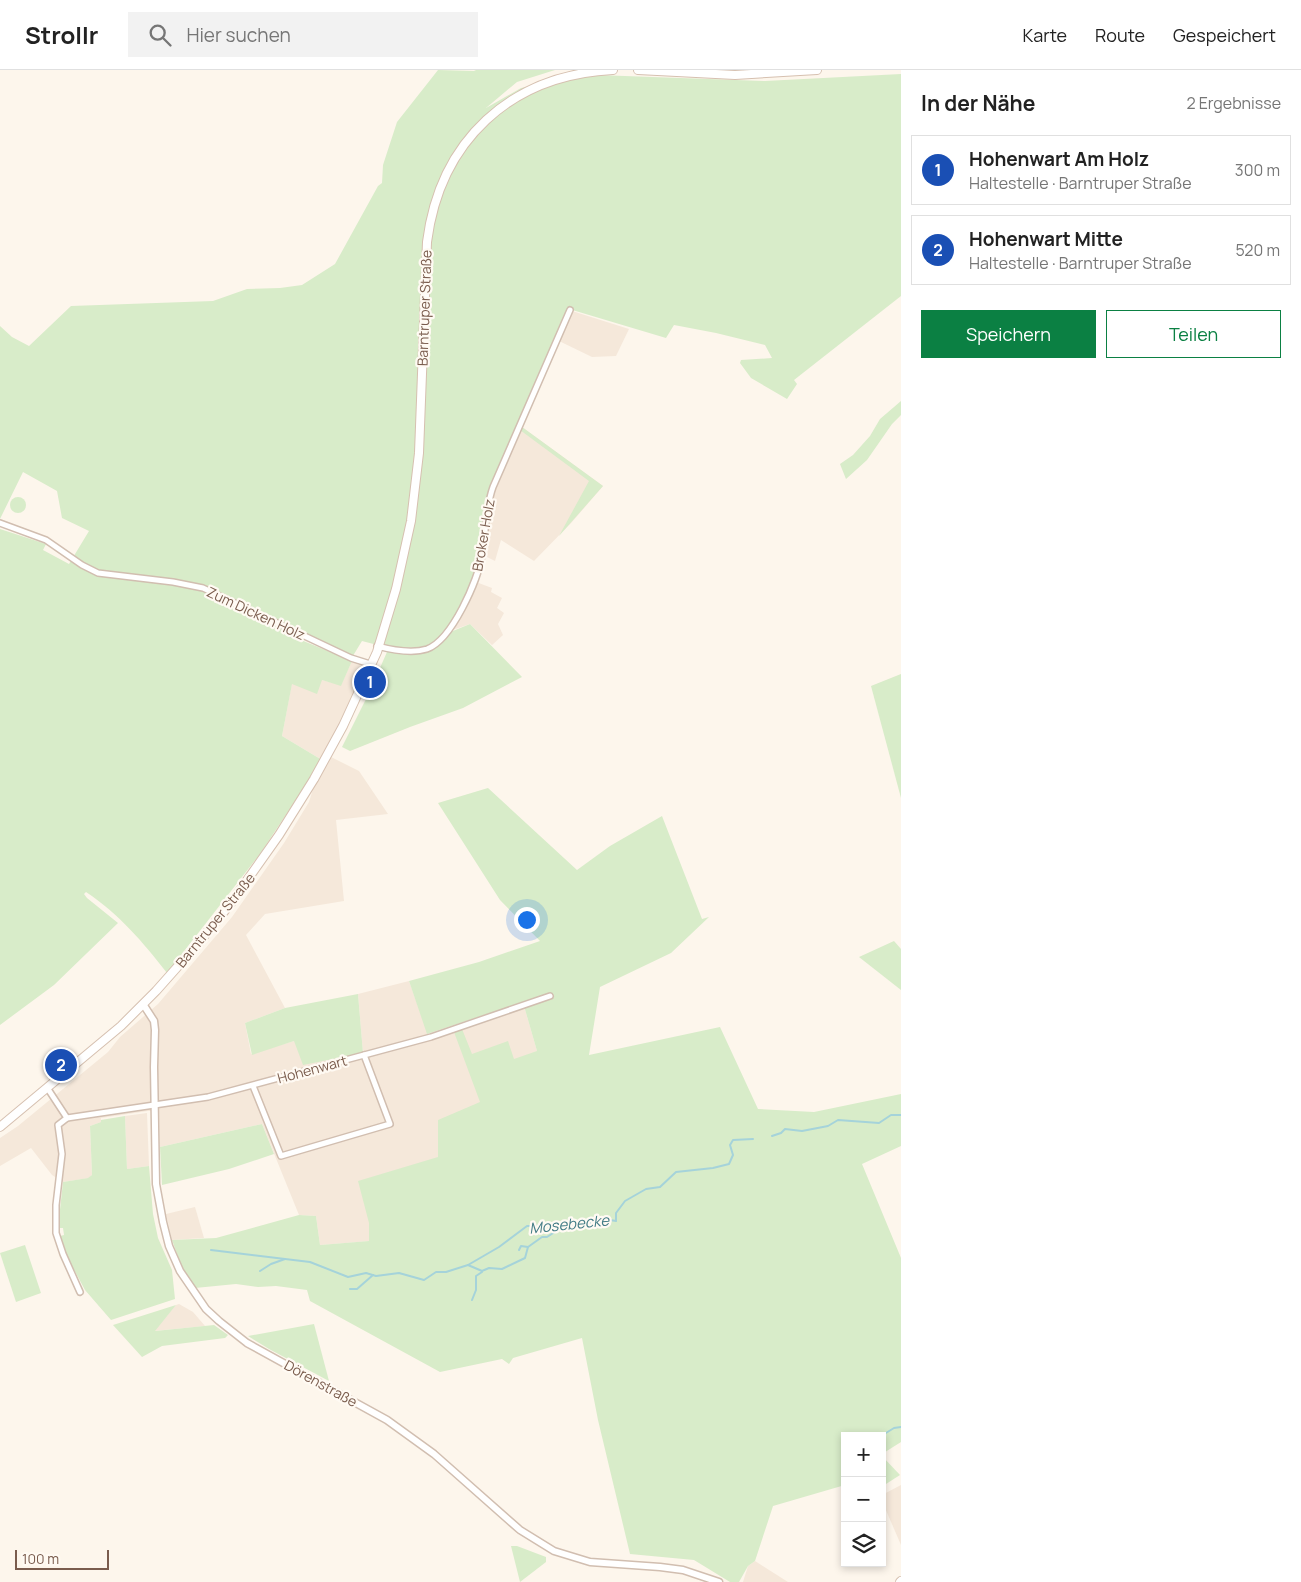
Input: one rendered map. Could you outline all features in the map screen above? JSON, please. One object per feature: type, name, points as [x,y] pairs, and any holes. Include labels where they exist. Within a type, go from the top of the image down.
[{"type":"main road","name":"Barntruper Straße","points":[[0,1127],[48,1089],[121,1026],[214,925],[248,881],[279,835],[327,755],[343,726],[370,664],[400,574],[414,499],[418,453],[426,254],[436,197],[457,155],[477,130],[494,113],[514,99],[547,83],[569,76],[600,70],[612,70]]},
{"type":"main road","points":[[638,70],[744,73],[817,70]]},
{"type":"street","name":"Broker Holz","points":[[377,646],[411,651],[428,649],[446,634],[458,615],[479,567],[488,502],[493,487],[570,310]]},
{"type":"street","name":"Zum Dicken Holz","points":[[0,523],[46,540],[82,565],[98,573],[173,582],[203,588],[342,654],[370,664]]},
{"type":"street","name":"Hohenwart","points":[[68,1118],[208,1097],[253,1086],[300,1071],[431,1037],[550,996]]},
{"type":"street","name":"Dörenstraße","points":[[143,1004],[154,1021],[156,1030],[154,1105],[156,1184],[162,1222],[169,1246],[180,1271],[191,1290],[206,1309],[247,1343],[387,1420],[434,1454],[520,1530],[554,1551],[590,1562],[683,1570],[719,1582]]},
{"type":"street","points":[[253,1086],[281,1156],[390,1124],[364,1055]]},
{"type":"street","points":[[48,1089],[68,1118],[58,1125],[62,1154],[55,1226],[63,1254],[80,1292]]},
{"type":"shaded area","points":[[572,311],[629,329],[616,356],[592,357],[559,341]]},
{"type":"shaded area","points":[[522,427],[603,486],[572,522],[534,561],[501,540],[495,561],[483,555],[490,500]]},
{"type":"shaded area","points":[[476,582],[492,588],[491,592],[502,598],[497,608],[504,613],[498,624],[503,635],[492,645],[470,624],[450,631]]},
{"type":"shaded area","points":[[352,661],[364,667],[349,705],[325,754],[359,771],[388,814],[336,820],[344,901],[265,914],[246,935],[285,1008],[245,1023],[251,1054],[294,1041],[363,1053],[358,994],[409,981],[428,1034],[499,1010],[524,1006],[544,1075],[438,1157],[370,1241],[320,1245],[316,1216],[299,1215],[262,1124],[160,1147],[159,1111],[101,1118],[101,1122],[90,1126],[92,1175],[89,1178],[63,1182],[52,1175],[31,1148],[0,1166],[0,1138],[18,1126],[108,1052],[120,1037],[158,1004],[232,917],[284,843],[309,802],[322,760],[282,736],[292,683],[322,680],[341,685]]},
{"type":"shaded area","points":[[147,1113],[149,1166],[127,1169],[125,1116]]},
{"type":"shaded area","points":[[195,1207],[204,1238],[172,1240],[166,1214]]},
{"type":"shaded area","points":[[179,1304],[193,1312],[205,1326],[154,1331],[176,1305]]},
{"type":"shaded area","points":[[901,1485],[901,1545],[886,1510],[886,1493]]},
{"type":"shaded area","points":[[755,1561],[788,1582],[743,1582],[748,1566]]},
{"type":"green space","points":[[438,70],[555,70],[517,82],[486,108],[521,88],[597,75],[765,81],[901,74],[901,296],[794,380],[797,384],[787,399],[751,378],[740,363],[741,360],[772,358],[765,345],[674,325],[666,338],[569,309],[491,487],[479,566],[445,633],[424,648],[385,647],[362,641],[351,659],[301,636],[301,640],[352,661],[341,686],[322,680],[317,694],[292,684],[282,736],[322,760],[260,854],[167,973],[130,929],[86,892],[84,894],[87,898],[118,923],[54,985],[0,1025],[0,529],[46,544],[43,550],[69,564],[89,531],[62,518],[57,491],[23,472],[0,519],[0,326],[12,337],[29,346],[71,306],[213,301],[247,289],[302,285],[335,264],[378,186],[382,183],[383,165],[397,122]]},
{"type":"green space","points":[[901,401],[901,415],[892,424],[867,460],[846,479],[840,464],[853,455],[870,436],[880,419]]},
{"type":"green space","points":[[522,427],[603,486],[559,536],[589,481],[520,430]]},
{"type":"green space","points":[[18,497],[26,505],[18,513],[10,505]]},
{"type":"green space","points":[[470,624],[522,677],[463,708],[350,751],[342,747],[387,652],[419,652],[448,633]]},
{"type":"green space","points":[[901,674],[901,798],[871,686]]},
{"type":"green space","points":[[488,788],[577,870],[610,846],[662,816],[702,919],[709,917],[671,953],[600,987],[589,1055],[720,1027],[758,1109],[814,1112],[901,1094],[901,1146],[862,1164],[901,1258],[901,1442],[886,1451],[886,1432],[841,1432],[841,1486],[773,1506],[755,1561],[748,1566],[739,1582],[730,1582],[694,1560],[630,1554],[598,1420],[582,1338],[513,1358],[509,1364],[502,1359],[440,1372],[310,1301],[307,1290],[236,1284],[195,1288],[181,1265],[172,1240],[216,1238],[299,1215],[316,1216],[320,1245],[369,1241],[369,1223],[358,1181],[438,1157],[438,1120],[480,1102],[454,1032],[462,1029],[472,1054],[508,1041],[514,1059],[537,1051],[524,1006],[499,1010],[427,1034],[409,981],[479,962],[540,941],[500,900],[438,803]]},
{"type":"green space","points":[[894,941],[901,949],[901,990],[859,957]]},
{"type":"green space","points":[[358,994],[363,1053],[303,1065],[294,1041],[252,1055],[245,1023],[285,1008]]},
{"type":"green space","points":[[125,1116],[127,1169],[149,1166],[153,1214],[158,1238],[172,1270],[175,1299],[111,1320],[85,1290],[64,1251],[60,1236],[64,1235],[63,1228],[58,1228],[63,1182],[88,1178],[92,1175],[90,1126],[101,1122],[101,1120]]},
{"type":"green space","points":[[262,1124],[274,1154],[229,1169],[162,1185],[160,1147]]},
{"type":"green space","points":[[25,1245],[41,1293],[16,1302],[0,1253]]},
{"type":"green space","points":[[176,1305],[155,1331],[214,1325],[228,1335],[225,1338],[162,1346],[142,1357],[113,1325]]},
{"type":"green space","points":[[314,1324],[329,1381],[248,1336]]},
{"type":"green space","points":[[886,1460],[900,1475],[886,1484]]},
{"type":"green space","points":[[511,1546],[517,1546],[546,1557],[546,1562],[520,1582]]},
{"type":"waterway","name":"Mosebecke","points":[[772,1136],[781,1133],[785,1129],[802,1131],[828,1126],[838,1120],[879,1123],[891,1115],[901,1115]]},
{"type":"waterway","name":"Mosebecke","points":[[211,1250],[310,1262],[348,1277],[366,1273],[376,1276],[399,1273],[424,1280],[436,1272],[446,1272],[468,1265],[499,1247],[527,1226],[577,1225],[610,1220],[616,1221],[616,1213],[625,1201],[646,1189],[660,1187],[676,1172],[713,1168],[729,1164],[733,1155],[730,1145],[733,1140],[753,1139]]},
{"type":"waterway","points":[[468,1265],[482,1271],[489,1268],[502,1269],[525,1258],[528,1247],[542,1237],[547,1237],[564,1226]]},
{"type":"waterway","points":[[519,1250],[521,1246],[528,1247]]},
{"type":"waterway","points":[[260,1271],[271,1264],[285,1259]]},
{"type":"waterway","points":[[472,1300],[476,1290],[476,1276],[482,1272]]},
{"type":"waterway","points":[[350,1289],[357,1289],[373,1275]]},
{"type":"waterway","points":[[886,1433],[894,1428],[901,1427]]},
{"type":"place","name":"Hohenwart Am Holz","points":[[370,682]]},
{"type":"place","name":"Hohenwart Mitte","points":[[61,1065]]}]
